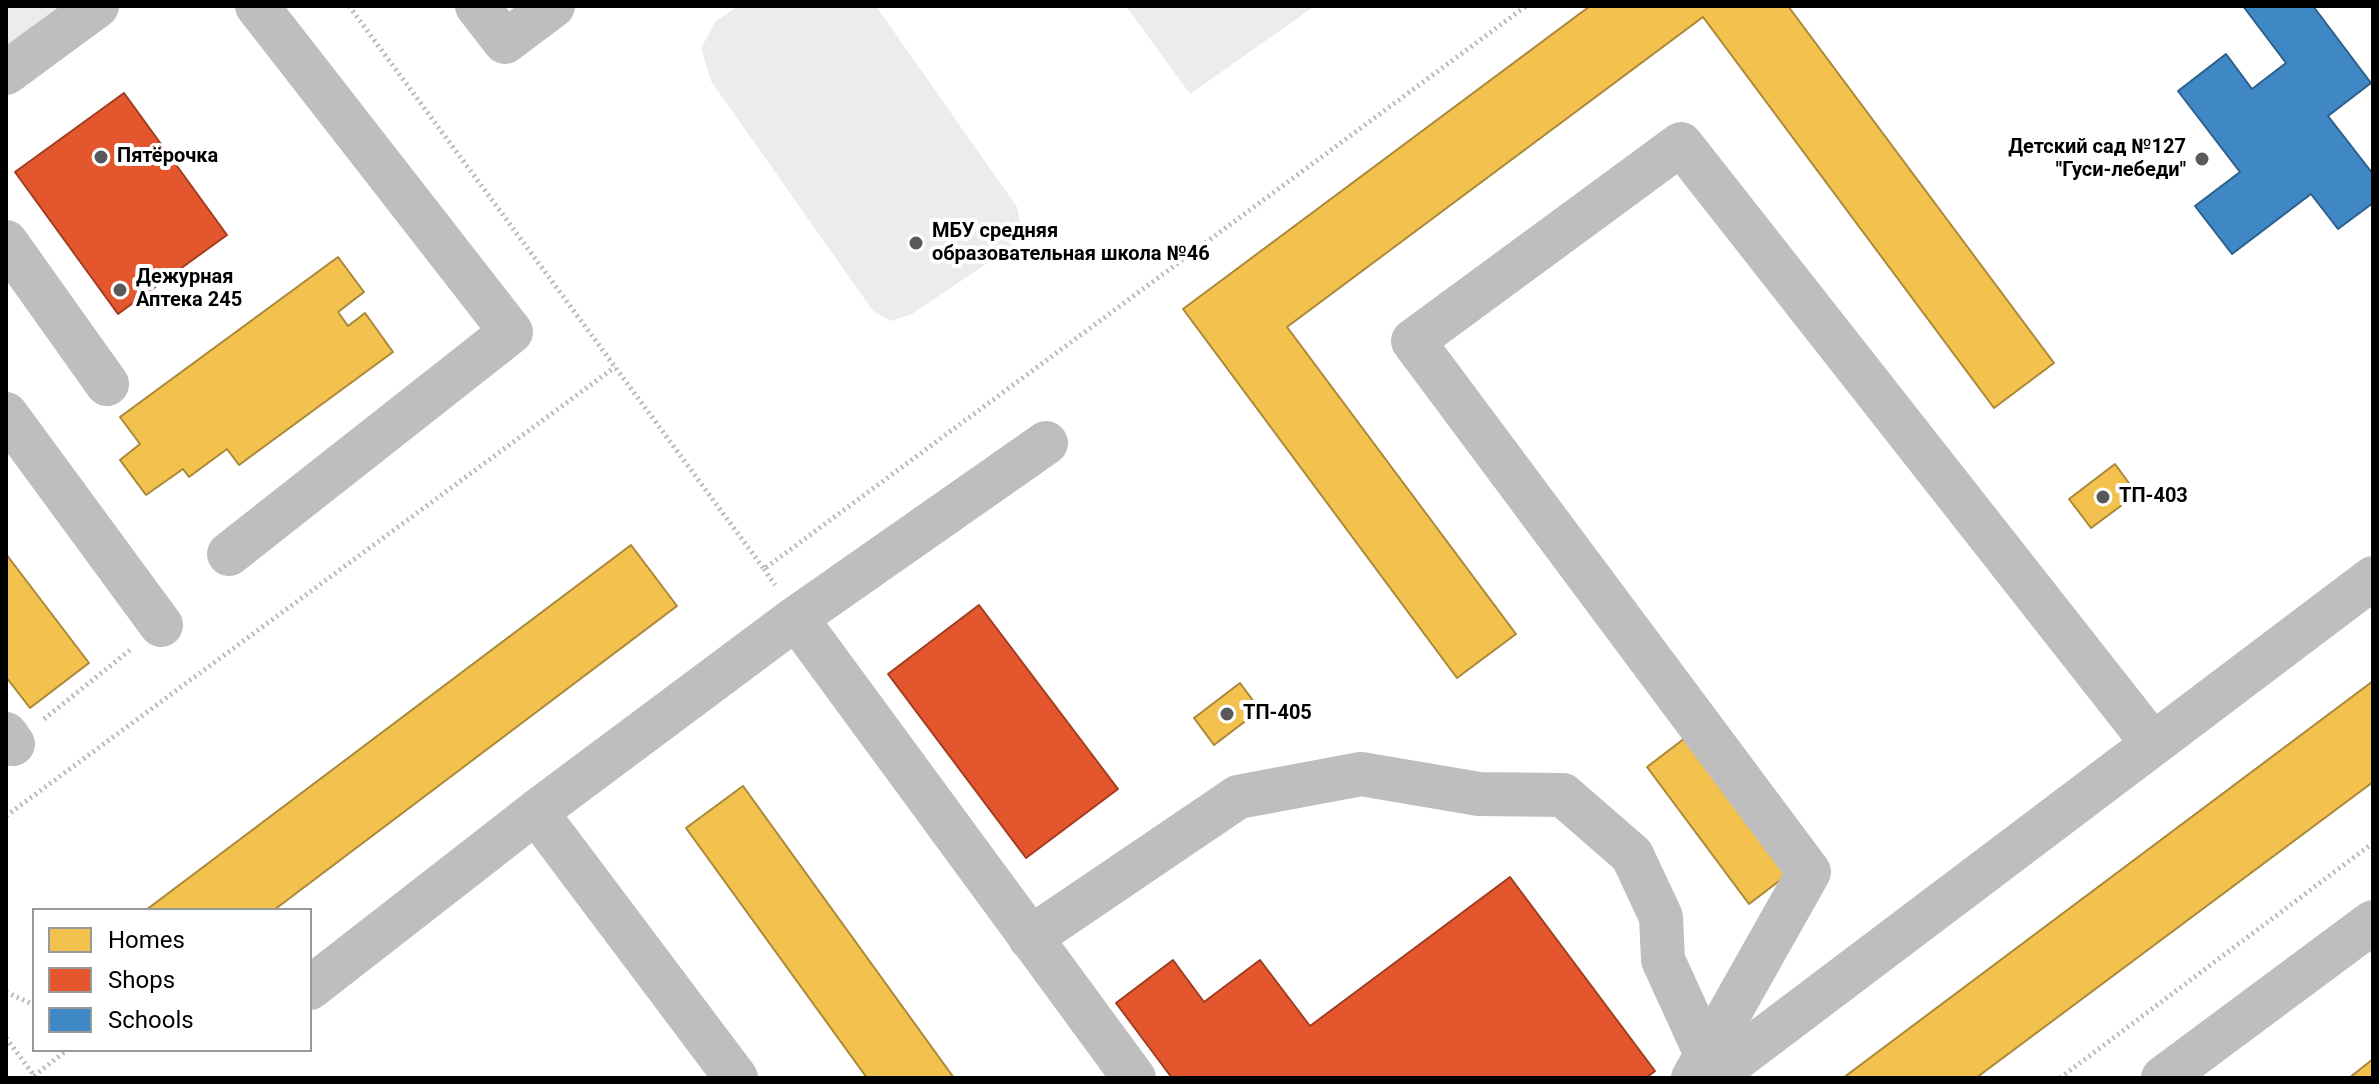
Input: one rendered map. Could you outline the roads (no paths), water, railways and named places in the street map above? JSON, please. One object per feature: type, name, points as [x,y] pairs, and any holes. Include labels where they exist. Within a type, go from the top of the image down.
[{"type":"street","points":[[6,73],[97,6]]},
{"type":"street","points":[[229,554],[511,332],[257,6]]},
{"type":"street","points":[[477,6],[505,42],[553,6]]},
{"type":"street","points":[[1703,1070],[1809,872],[1413,341],[1681,144],[2153,744]]},
{"type":"street","points":[[6,242],[107,384]]},
{"type":"street","points":[[6,414],[161,625]]},
{"type":"street","points":[[312,986],[536,812],[796,618],[1046,443]]},
{"type":"street","points":[[1703,1070],[2153,744],[2373,578]]},
{"type":"street","points":[[796,618],[1134,1078]]},
{"type":"street","points":[[1030,938],[1238,797],[1361,774],[1479,794],[1563,795],[1632,855],[1661,917],[1663,960],[1703,1070]]},
{"type":"street","points":[[536,812],[736,1078]]},
{"type":"street","points":[[2163,1078],[2373,922]]},
{"type":"place","name":"Пятёрочка","points":[[101,157]]},
{"type":"place","name":"Детский сад №127 \"Гуси-лебеди\"","points":[[2202,159]]},
{"type":"place","name":"МБУ средняя образовательная школа №46","points":[[916,243]]},
{"type":"place","name":"Дежурная Аптека 245","points":[[120,290]]},
{"type":"place","name":"ТП-403","points":[[2103,497]]},
{"type":"place","name":"ТП-405","points":[[1227,714]]}]
